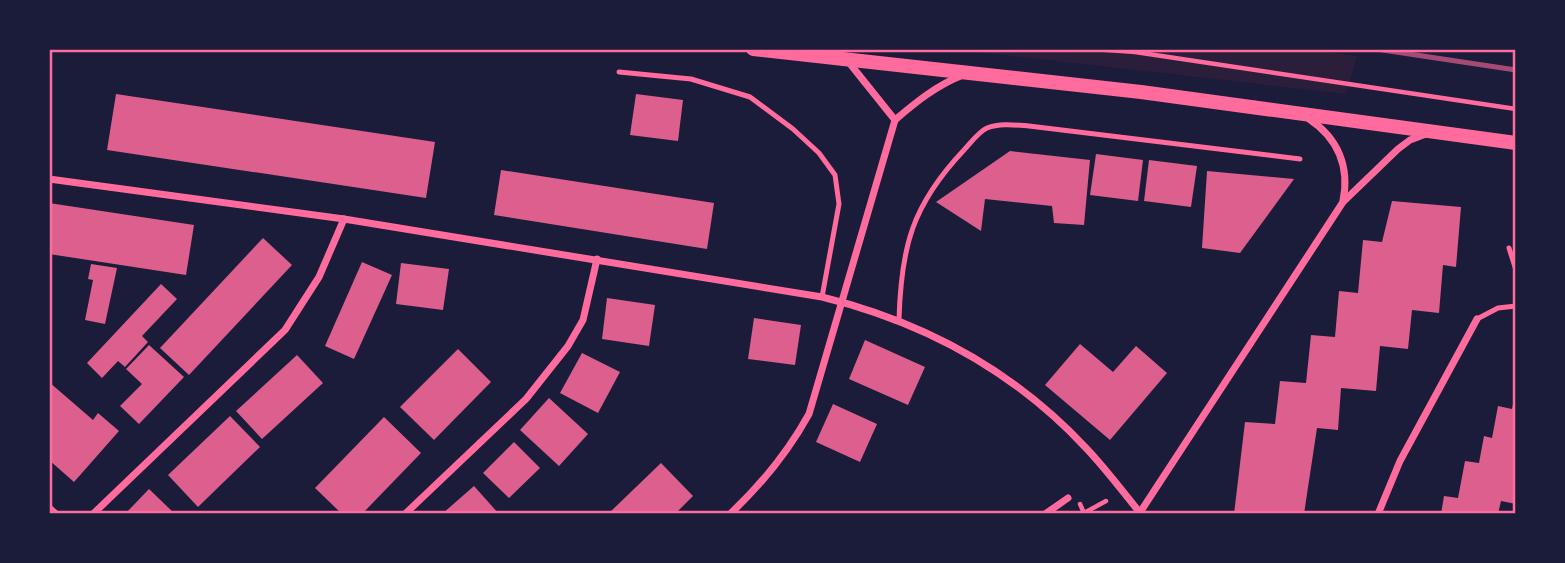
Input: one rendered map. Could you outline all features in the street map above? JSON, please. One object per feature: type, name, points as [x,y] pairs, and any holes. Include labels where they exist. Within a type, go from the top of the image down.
[{"type":"main road","points":[[753,49],[1296,111],[1516,143]]},
{"type":"street","points":[[846,60],[895,120]]},
{"type":"street","points":[[730,514],[755,491],[792,445],[809,414],[895,120],[930,92],[949,80],[969,73]]},
{"type":"street","points":[[1296,111],[1312,120],[1336,144],[1345,176],[1343,202]]},
{"type":"street","points":[[49,179],[344,219],[597,259],[842,302],[899,320],[1003,374],[1087,449],[1140,514],[1343,202],[1398,149],[1409,141],[1437,131]]},
{"type":"street","points":[[93,514],[285,330],[319,277],[344,219]]},
{"type":"street","points":[[405,514],[526,398],[568,346],[583,320],[597,259]]},
{"type":"street","points":[[1378,514],[1400,461],[1477,319]]},
{"type":"street","points":[[1045,514],[1068,498]]},
{"type":"street","points":[[49,508],[56,514]]},
{"type":"lane","points":[[620,72],[691,79],[750,97],[793,129],[819,153],[835,175],[839,204],[822,297]]},
{"type":"lane","points":[[899,320],[900,273],[906,245],[917,215],[947,168],[985,129],[1001,125],[1029,126],[1300,159]]},
{"type":"lane","points":[[1509,248],[1516,270]]},
{"type":"lane","points":[[1477,319],[1498,308],[1516,306]]},
{"type":"path","points":[[1093,49],[1135,52],[1516,109]]},
{"type":"path","points":[[1068,498],[1082,506],[1084,513],[1106,501]]},
{"type":"shaded area","points":[[949,49],[1304,49],[1357,56],[1346,94]]},
{"type":"building","points":[[116,94],[435,142],[426,198],[107,150]]},
{"type":"building","points":[[636,94],[683,100],[678,141],[630,135]]},
{"type":"building","points":[[1010,151],[1090,160],[1084,225],[1054,223],[1052,206],[985,199],[981,231],[936,202]]},
{"type":"building","points":[[1096,154],[1143,160],[1138,201],[1090,195]]},
{"type":"building","points":[[1149,160],[1197,166],[1191,207],[1144,201]]},
{"type":"building","points":[[501,170],[714,203],[707,249],[494,215]]},
{"type":"building","points":[[1207,171],[1294,179],[1240,253],[1202,248]]},
{"type":"building","points":[[1392,201],[1461,207],[1456,267],[1443,265],[1439,313],[1412,310],[1408,349],[1380,346],[1376,391],[1341,388],[1338,430],[1317,428],[1304,514],[1234,514],[1245,422],[1275,424],[1280,381],[1306,383],[1311,335],[1335,337],[1339,291],[1358,293],[1363,240],[1382,242]]},
{"type":"building","points":[[49,203],[194,225],[186,275],[49,254]]},
{"type":"building","points":[[263,238],[292,265],[189,375],[160,348]]},
{"type":"building","points":[[362,262],[392,275],[354,359],[325,346]]},
{"type":"building","points":[[401,263],[449,269],[443,310],[396,304]]},
{"type":"building","points":[[91,264],[117,268],[105,324],[85,320],[93,280],[88,279]]},
{"type":"building","points":[[161,284],[177,299],[142,336],[148,342],[125,367],[118,361],[102,378],[87,363]]},
{"type":"building","points":[[607,298],[655,305],[649,346],[602,339]]},
{"type":"building","points":[[754,318],[801,325],[795,365],[748,359]]},
{"type":"building","points":[[865,340],[925,367],[908,405],[849,379]]},
{"type":"building","points":[[1080,344],[1113,372],[1136,346],[1167,373],[1110,440],[1045,385]]},
{"type":"building","points":[[149,345],[184,377],[139,424],[120,406],[142,384],[126,369]]},
{"type":"building","points":[[458,349],[491,382],[434,440],[400,407]]},
{"type":"building","points":[[582,353],[620,372],[598,413],[560,393]]},
{"type":"building","points":[[297,355],[323,383],[262,439],[236,411]]},
{"type":"building","points":[[49,382],[93,420],[98,413],[119,431],[74,482],[49,460]]},
{"type":"building","points":[[1515,395],[1516,504],[1501,501],[1498,514],[1441,514],[1444,496],[1458,498],[1465,461],[1479,463],[1484,436],[1492,438],[1498,406],[1512,409]]},
{"type":"building","points":[[549,398],[588,434],[559,466],[520,430]]},
{"type":"building","points":[[833,404],[877,424],[860,462],[816,442]]},
{"type":"building","points":[[230,416],[260,447],[198,507],[168,475]]},
{"type":"building","points":[[384,417],[421,453],[362,514],[342,514],[315,488]]},
{"type":"building","points":[[514,442],[540,468],[509,498],[483,473]]},
{"type":"building","points":[[661,463],[693,496],[675,514],[608,514]]},
{"type":"building","points":[[474,486],[499,514],[442,514]]},
{"type":"building","points":[[149,489],[175,514],[125,514]]},
{"type":"railway","points":[[1376,49],[1516,70]]}]
